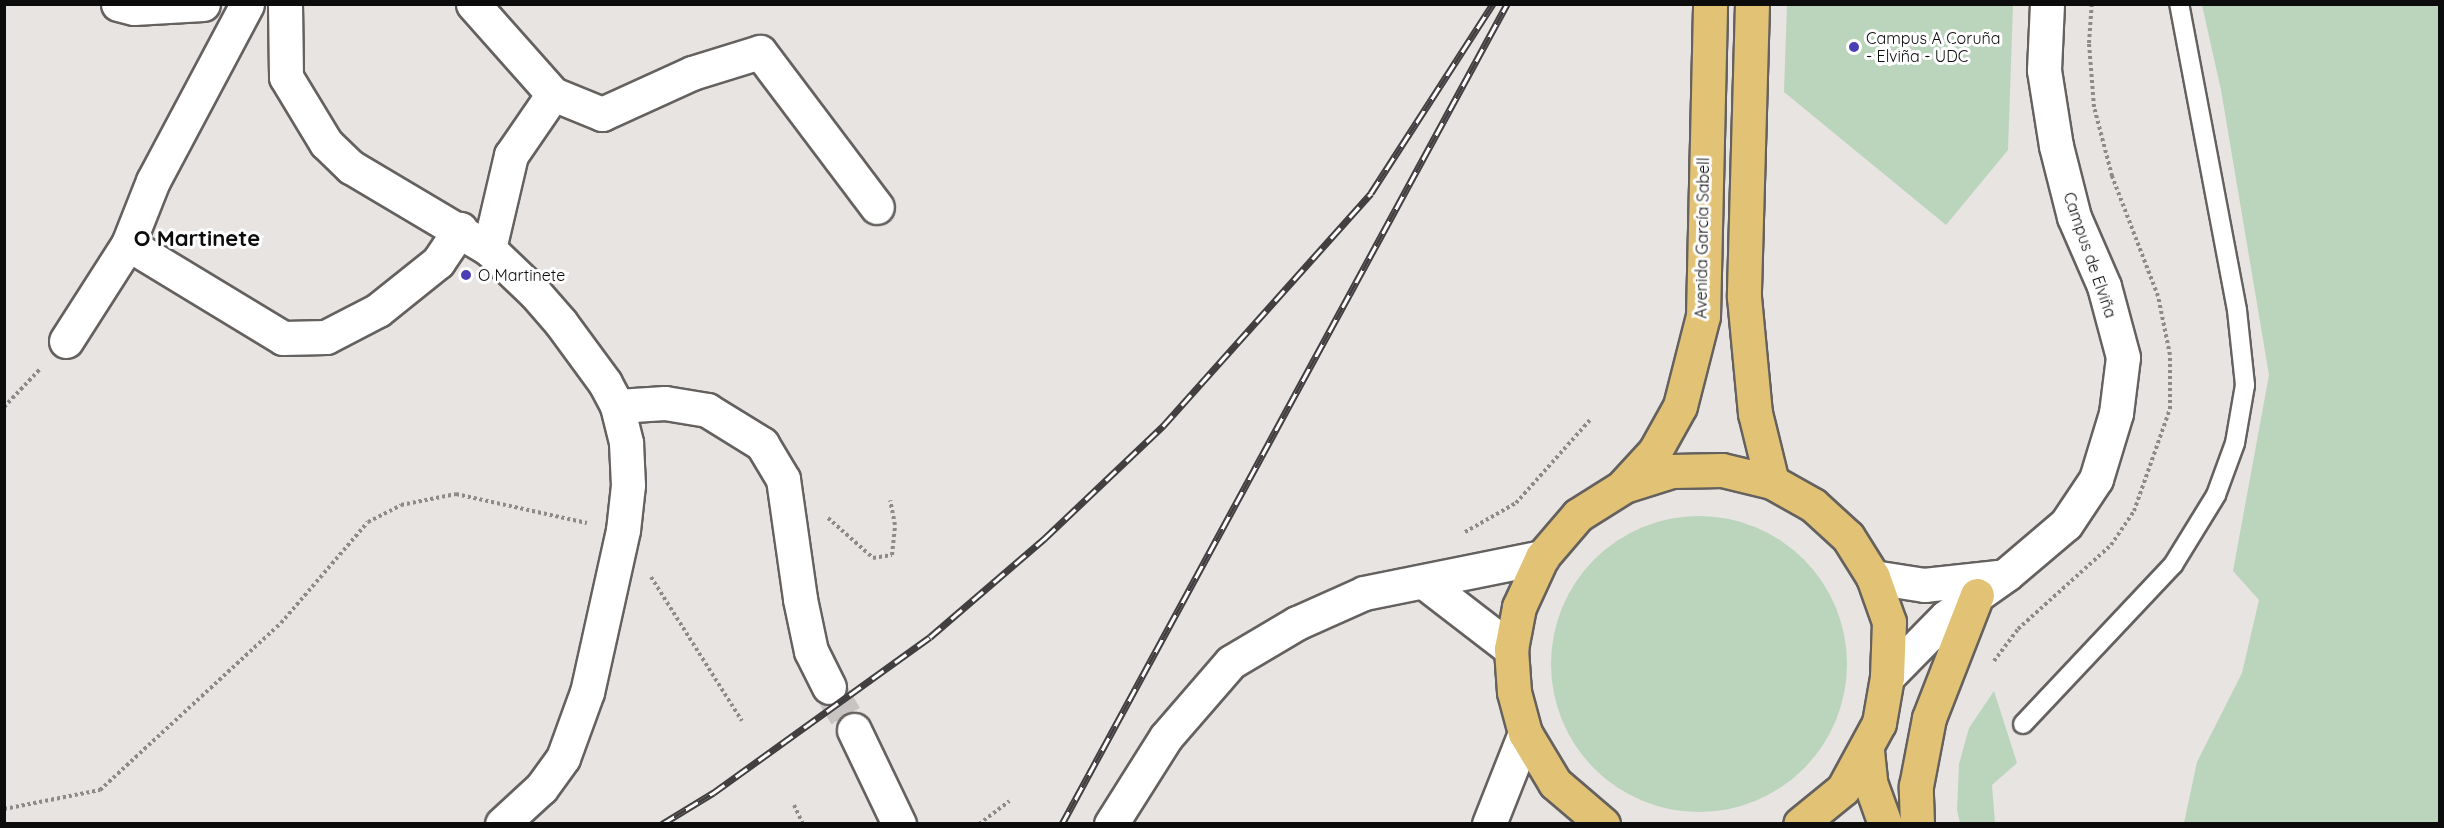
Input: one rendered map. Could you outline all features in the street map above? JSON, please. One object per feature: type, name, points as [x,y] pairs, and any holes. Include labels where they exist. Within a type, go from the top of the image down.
[{"type":"main road","name":"Avenida García Sabell","points":[[1624,486],[1656,451],[1680,406],[1703,316],[1710,4]]},
{"type":"main road","points":[[1752,4],[1744,297],[1755,413],[1772,482]]},
{"type":"main road","points":[[1600,823],[1555,783],[1525,733],[1514,692],[1511,649],[1519,607],[1542,557],[1578,515],[1624,486],[1682,471],[1722,470],[1772,482],[1813,505],[1848,537],[1873,577],[1888,622],[1885,705],[1867,751],[1843,789],[1800,824]]},
{"type":"main road","points":[[1917,824],[1916,786],[1929,718],[1977,595]]},
{"type":"main road","points":[[1867,751],[1870,782],[1885,824]]},
{"type":"street","points":[[118,4],[134,8],[203,4]]},
{"type":"street","points":[[66,341],[128,244],[153,181],[248,4]]},
{"type":"street","points":[[285,4],[286,77],[326,143],[351,166],[460,229],[489,249],[535,292],[561,323],[606,383],[617,406],[626,443],[628,485],[620,543],[587,692],[564,758],[541,788],[502,824]]},
{"type":"street","points":[[473,4],[553,94],[602,114],[692,73],[760,52],[877,207]]},
{"type":"street","name":"Campus de Elviña","points":[[1887,676],[1946,617],[2007,574],[2066,524],[2096,479],[2116,413],[2123,357],[2104,286],[2074,217],[2056,146],[2044,70],[2047,4]]},
{"type":"street","points":[[489,249],[511,155],[553,94]]},
{"type":"street","points":[[128,244],[283,338],[326,337],[378,310],[429,269],[460,229]]},
{"type":"street","points":[[617,406],[665,403],[707,410],[762,444],[783,479],[800,599],[812,651],[829,687]]},
{"type":"street","points":[[1111,824],[1166,736],[1231,662],[1297,623],[1364,593],[1542,557]]},
{"type":"street","name":"Campus de Elviña","points":[[1873,577],[1924,585],[1951,585],[2007,574]]},
{"type":"street","points":[[1424,582],[1511,649]]},
{"type":"street","points":[[854,730],[899,824]]},
{"type":"street","points":[[1489,824],[1525,733]]},
{"type":"lane","points":[[2023,724],[2173,565],[2216,495],[2235,443],[2245,385],[2237,310],[2179,4]]},
{"type":"path","points":[[4,407],[66,341]]},
{"type":"path","points":[[1461,534],[1516,503],[1590,420]]},
{"type":"path","points":[[783,479],[873,558],[892,555],[895,525],[890,500]]},
{"type":"path","points":[[4,809],[100,790],[281,623],[368,522],[401,505],[456,495],[620,543],[648,573],[742,721]]},
{"type":"path","points":[[979,824],[1009,801]]},
{"type":"path","points":[[794,805],[803,824]]},
{"type":"green space","points":[[1787,5],[2013,5],[2008,150],[1946,225],[1784,92]]},
{"type":"green space","points":[[2202,5],[2439,5],[2439,823],[2184,823],[2197,762],[2242,673],[2259,600],[2233,571],[2269,375],[2221,90]]},
{"type":"green space","points":[[1699,516],[1728,519],[1769,534],[1793,550],[1813,570],[1829,594],[1840,621],[1847,664],[1844,693],[1829,734],[1813,758],[1793,778],[1769,794],[1742,805],[1699,812],[1670,809],[1629,794],[1605,778],[1585,758],[1569,734],[1558,707],[1551,664],[1554,635],[1569,594],[1585,570],[1605,550],[1629,534],[1656,523]]},
{"type":"green space","points":[[1994,691],[2017,763],[1992,785],[1995,823],[1960,823],[1957,810],[1959,764],[1969,728]]},
{"type":"tunnel","points":[[829,687],[854,730]]},
{"type":"railway","points":[[662,824],[713,793],[930,637],[1045,538],[1163,426],[1371,193],[1493,4]]},
{"type":"railway","points":[[1062,824],[1507,4]]},
{"type":"place","name":"Campus A Coruña - Elviña - UDC","points":[[1854,47]]},
{"type":"place","name":"O Martinete","points":[[466,275]]},
{"type":"district","name":"O Martinete","points":[[197,239]]}]
